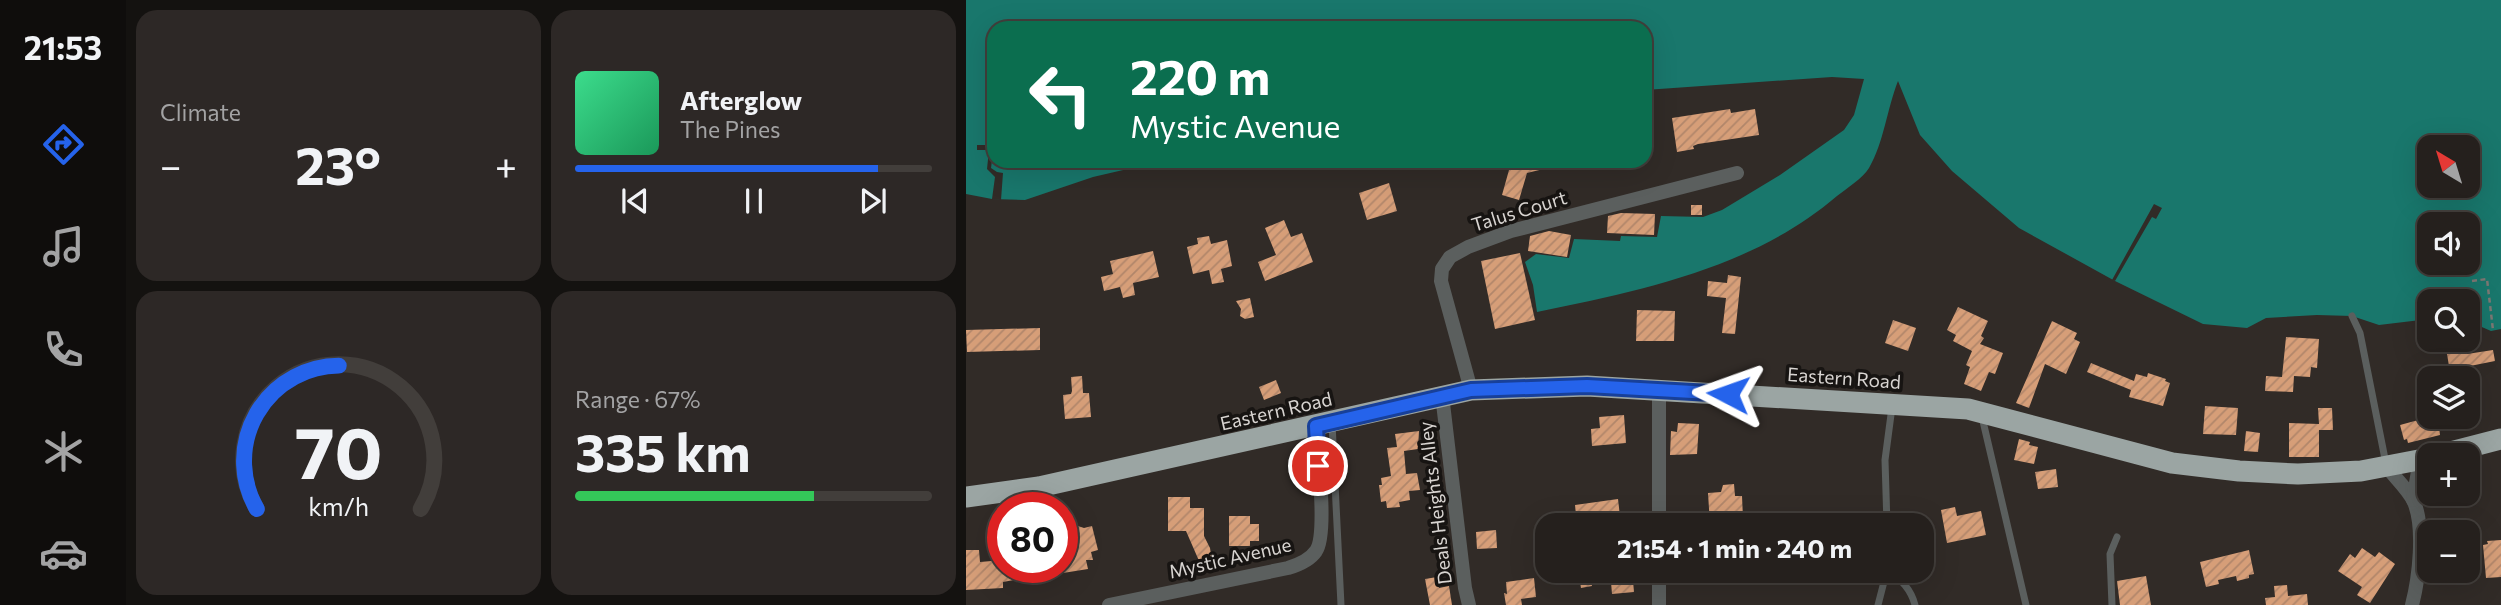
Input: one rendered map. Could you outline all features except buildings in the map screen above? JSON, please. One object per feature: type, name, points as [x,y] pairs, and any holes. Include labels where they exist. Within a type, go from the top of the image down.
[{"type":"highway","name":"Eastern Road","points":[[966,497],[1039,487],[1442,395],[1471,390],[1587,386],[1968,409],[2172,463],[2239,471],[2298,474],[2361,471],[2417,460]]},
{"type":"highway","name":"Eastern Road","points":[[2480,444],[2501,439]]},
{"type":"street","name":"Talus Court","points":[[1471,390],[1441,281],[1442,269],[1450,257],[1468,247],[1546,220],[1737,173]]},
{"type":"street","points":[[1659,391],[1659,513]]},
{"type":"street","name":"Deals Heights Alley","points":[[1442,395],[1469,605]]},
{"type":"street","name":"Mystic Avenue","points":[[1109,605],[1289,568],[1315,553],[1320,544],[1324,424]]},
{"type":"street","points":[[2386,467],[2413,500],[2417,513],[2420,548],[2418,584],[2412,605]]},
{"type":"street","points":[[2413,500],[2417,489]]},
{"type":"street","points":[[1659,583],[1659,605]]},
{"type":"lane","points":[[2352,316],[2360,333],[2386,467]]},
{"type":"lane","points":[[1887,513],[1885,460],[1892,404]]},
{"type":"lane","points":[[1981,413],[2026,605]]},
{"type":"lane","points":[[1324,424],[1341,605]]},
{"type":"lane","points":[[2112,605],[2110,554],[2117,537]]},
{"type":"lane","points":[[1878,605],[1884,583]]},
{"type":"lane","points":[[1904,583],[1913,596],[1915,605]]},
{"type":"path","points":[[2473,281],[2487,279],[2493,330]]},
{"type":"water","points":[[966,0],[2501,0],[2501,329],[2491,331],[2480,326],[2480,289],[2417,289],[2417,320],[2379,325],[2352,316],[2317,315],[2266,318],[2247,328],[2203,324],[2115,281],[2019,228],[1952,171],[1920,135],[1898,81],[1869,168],[1854,183],[1804,221],[1733,259],[1695,273],[1617,295],[1537,312],[1533,285],[1525,262],[1536,254],[1569,258],[1574,239],[1620,241],[1621,236],[1657,237],[1661,216],[1703,217],[1722,210],[1780,175],[1844,130],[1854,115],[1864,79],[1832,77],[1652,90],[1652,21],[987,21],[987,168],[1132,168],[1093,177],[1025,200],[992,199],[966,194]]},
{"type":"pier","points":[[977,145],[987,145],[987,150],[977,150]]},
{"type":"pier","points":[[987,169],[1003,173],[1001,200],[992,199],[995,177]]},
{"type":"pier","points":[[2154,204],[2162,208],[2156,219],[2152,217],[2115,281],[2112,280]]},
{"type":"route","points":[[1318,466],[1316,426],[1442,395],[1471,390],[1587,386],[1728,394]]}]
